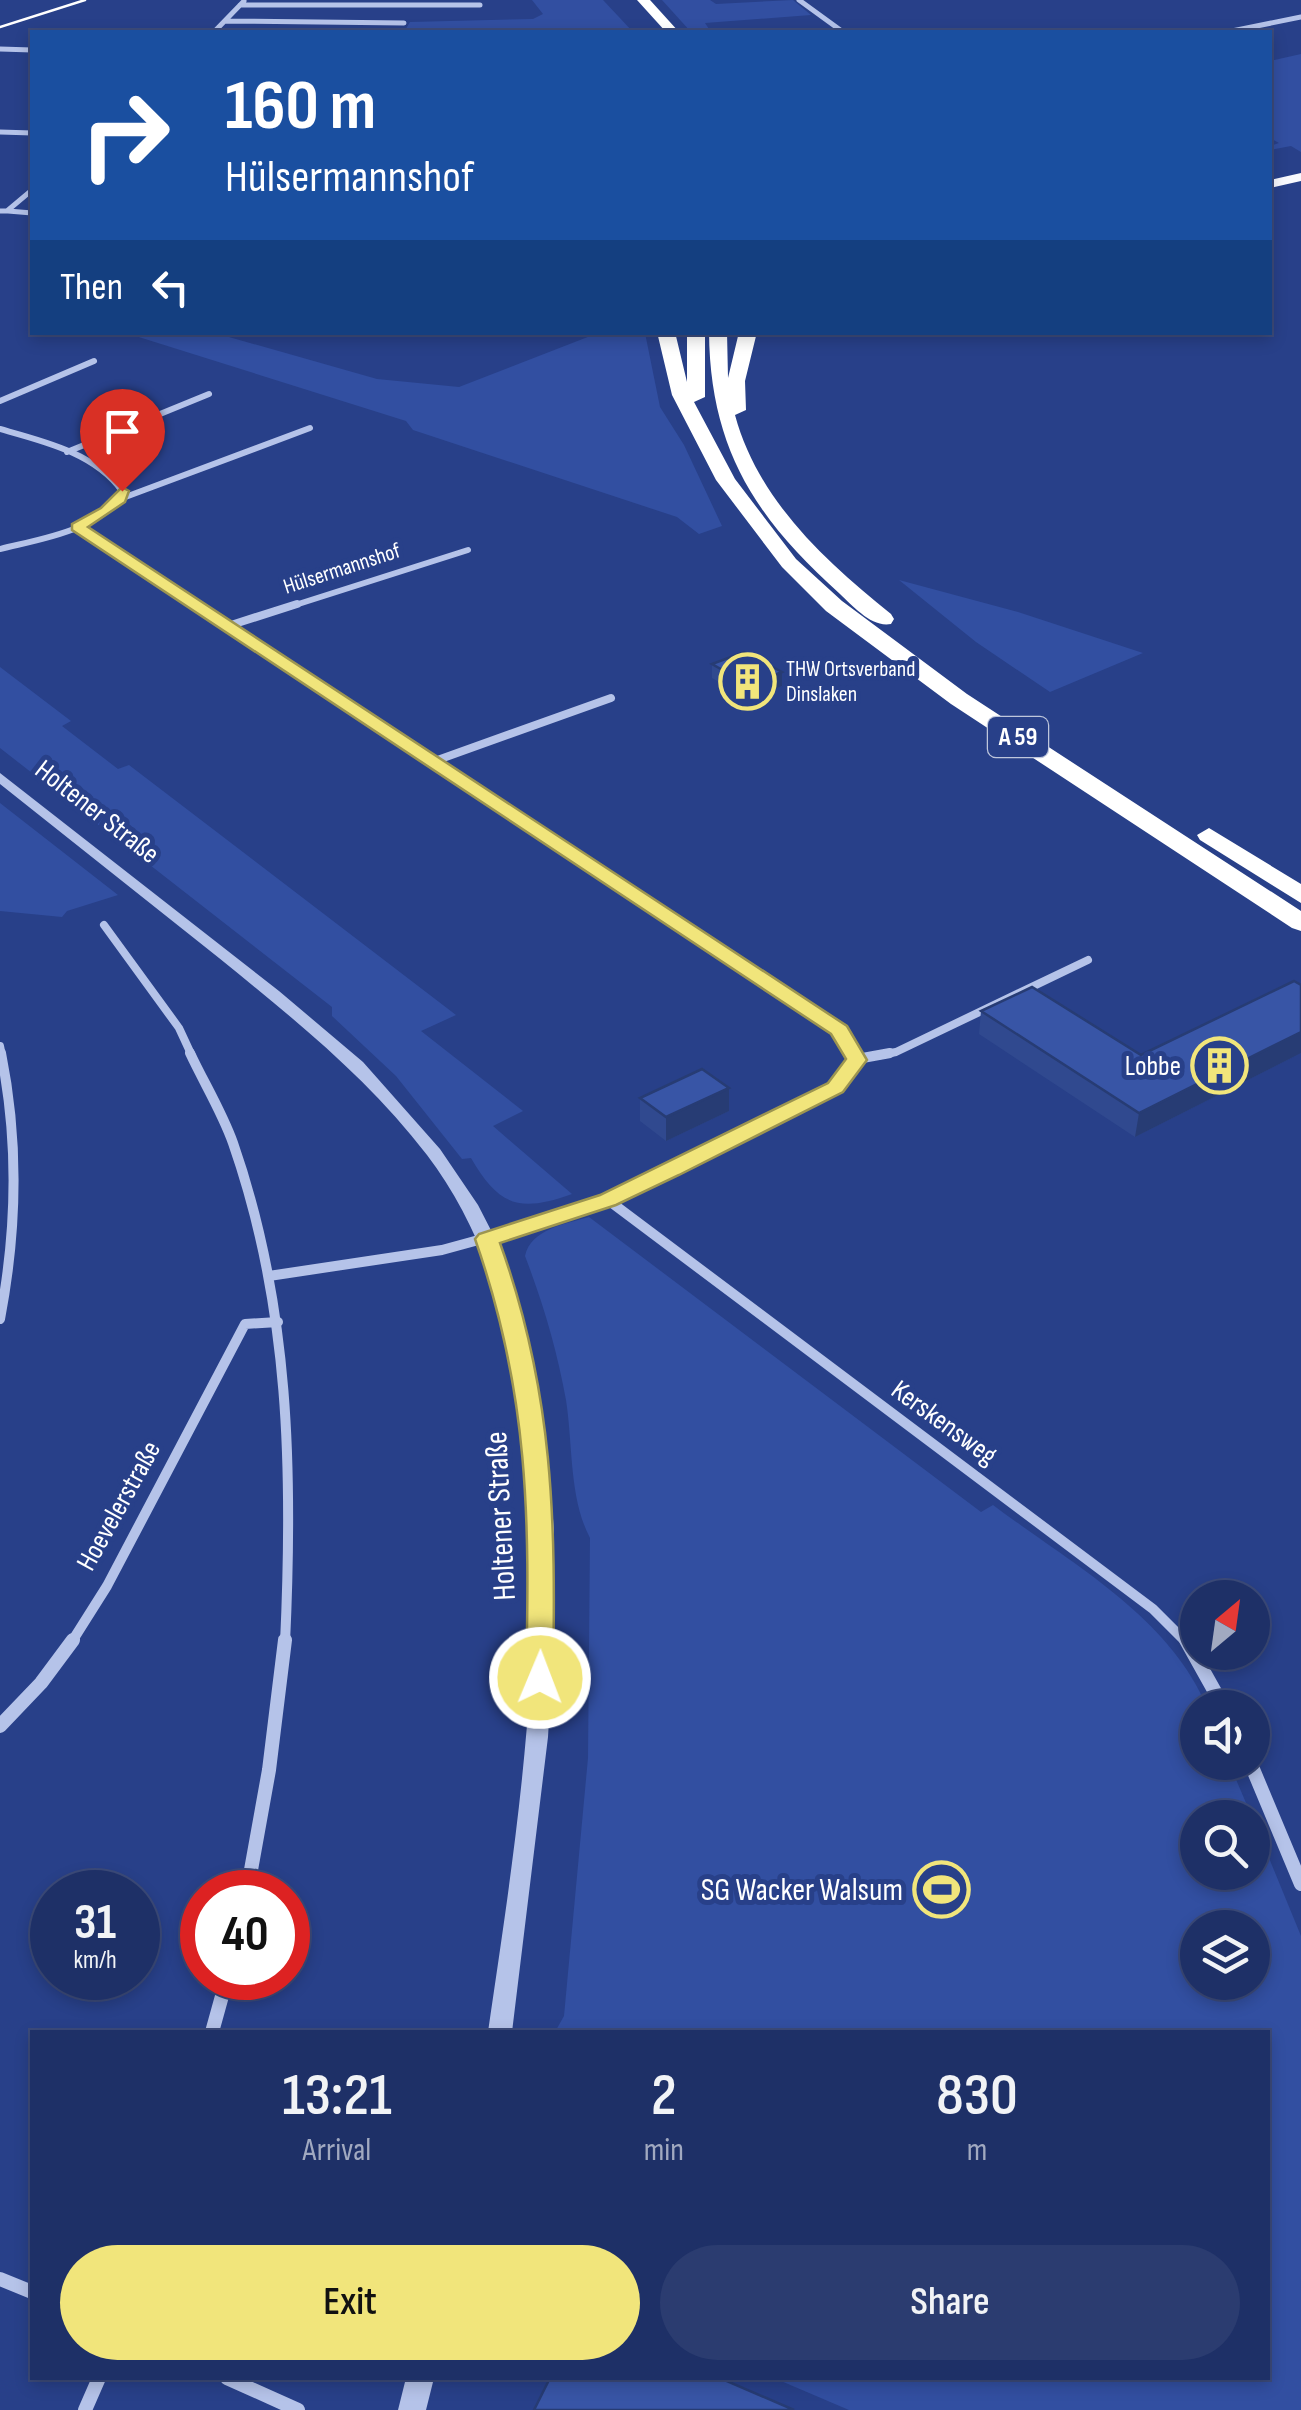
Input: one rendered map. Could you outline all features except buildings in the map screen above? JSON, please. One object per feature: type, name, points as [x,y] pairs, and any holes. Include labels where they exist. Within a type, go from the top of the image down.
[{"type":"highway","points":[[643,0],[670,30]]},
{"type":"highway","points":[[627,1],[653,30]]},
{"type":"highway","points":[[667,335],[681,395],[702,430]]},
{"type":"highway","name":"A 59","points":[[696,335],[693,363],[702,430],[726,480],[754,522],[834,606],[959,699],[1208,858],[1284,892]]},
{"type":"highway","name":"A 59","points":[[718,335],[718,397],[726,429],[740,458],[778,518],[861,602],[984,692],[1234,851],[1284,892],[1301,923]]},
{"type":"highway","points":[[740,458],[736,381],[747,335]]},
{"type":"main road","points":[[1272,184],[1301,177]]},
{"type":"street","points":[[799,0],[840,30]]},
{"type":"street","points":[[400,30],[410,2]]},
{"type":"street","points":[[216,30],[242,3],[480,5]]},
{"type":"street","points":[[1237,30],[1301,17]]},
{"type":"street","points":[[225,22],[404,23]]},
{"type":"street","points":[[0,50],[30,50]]},
{"type":"street","points":[[0,132],[30,133]]},
{"type":"street","points":[[4,211],[30,192]]},
{"type":"street","points":[[4,211],[30,213]]},
{"type":"street","points":[[0,401],[94,361]]},
{"type":"street","points":[[67,452],[209,394]]},
{"type":"street","points":[[0,549],[77,527],[120,499],[310,428]]},
{"type":"street","points":[[0,429],[67,452],[119,484],[120,499]]},
{"type":"street","points":[[77,527],[840,1030],[857,1060]]},
{"type":"street","name":"Hülsermannshof","points":[[228,626],[468,550]]},
{"type":"street","points":[[432,762],[611,698]]},
{"type":"street","name":"Holtener Straße","points":[[0,777],[323,1033],[394,1104],[453,1179],[487,1239],[524,1362],[536,1442],[542,1531],[539,1715],[532,1809],[500,2030]]},
{"type":"street","points":[[104,925],[136,961],[181,1032],[242,1170],[278,1322],[290,1408],[292,1530],[275,1744],[250,1870]]},
{"type":"street","points":[[270,1276],[344,1267],[487,1239],[608,1200],[836,1088],[857,1060],[896,1052],[1088,960]]},
{"type":"street","points":[[0,1046],[16,1148],[0,1320]]},
{"type":"street","points":[[0,1144],[16,1148]]},
{"type":"street","name":"Kerskensweg","points":[[608,1200],[756,1316],[1154,1609],[1182,1634],[1214,1690]]},
{"type":"street","name":"Hoevelerstraße","points":[[0,1726],[31,1698],[88,1615],[245,1324],[278,1322]]},
{"type":"street","points":[[1258,1780],[1301,1884]]},
{"type":"street","points":[[213,2030],[221,2000]]},
{"type":"street","points":[[0,2279],[30,2291]]},
{"type":"street","points":[[85,2410],[98,2380]]},
{"type":"street","points":[[231,2380],[298,2410]]},
{"type":"street","points":[[412,2410],[420,2380]]},
{"type":"shaded area","points":[[532,0],[603,0],[631,30],[405,30],[410,22],[533,19],[543,14]]},
{"type":"shaded area","points":[[662,0],[710,0],[716,4],[793,0],[811,15],[705,23],[710,30],[689,30]]},
{"type":"shaded area","points":[[1301,54],[1301,152],[1291,146],[1272,150],[1272,145],[1279,143],[1272,139],[1272,61]]},
{"type":"shaded area","points":[[132,335],[222,335],[377,379],[459,387],[593,335],[645,335],[660,407],[684,445],[722,526],[699,534],[677,517],[413,430],[406,421]]},
{"type":"shaded area","points":[[899,580],[1018,612],[1143,653],[1050,692],[976,642]]},
{"type":"shaded area","points":[[0,667],[71,721],[62,726],[118,769],[129,765],[456,1015],[421,1031],[523,1111],[493,1126],[572,1194],[524,1204],[501,1195],[471,1158],[462,1159],[396,1076],[332,1016],[332,1007],[0,748]]},
{"type":"shaded area","points":[[0,803],[118,895],[67,911],[62,917],[0,911]]},
{"type":"shaded area","points":[[589,1217],[981,1512],[993,1505],[1084,1570],[1142,1618],[1180,1661],[1180,1670],[1190,1674],[1198,1690],[1180,1690],[1180,1780],[1236,1780],[1245,1800],[1180,1800],[1180,1890],[1270,1890],[1270,1860],[1301,1936],[1301,2410],[849,2410],[779,2380],[1270,2380],[1270,2030],[556,2030],[564,2016],[588,1758],[590,1538],[578,1506],[558,1363],[525,1256],[528,1247],[542,1234]]},
{"type":"tram line","points":[[0,27],[85,0]]},
{"type":"place","name":"THW Ortsverband Dinslaken","points":[[747,682]]},
{"type":"place","name":"Lobbe","points":[[1220,1066]]},
{"type":"place","name":"SG Wacker Walsum","points":[[942,1890]]},
{"type":"route","points":[[122,491],[120,499],[106,511],[77,527],[840,1030],[857,1060],[836,1088],[671,1170],[608,1200],[487,1239],[524,1362],[536,1442],[542,1531],[540,1678]]}]
